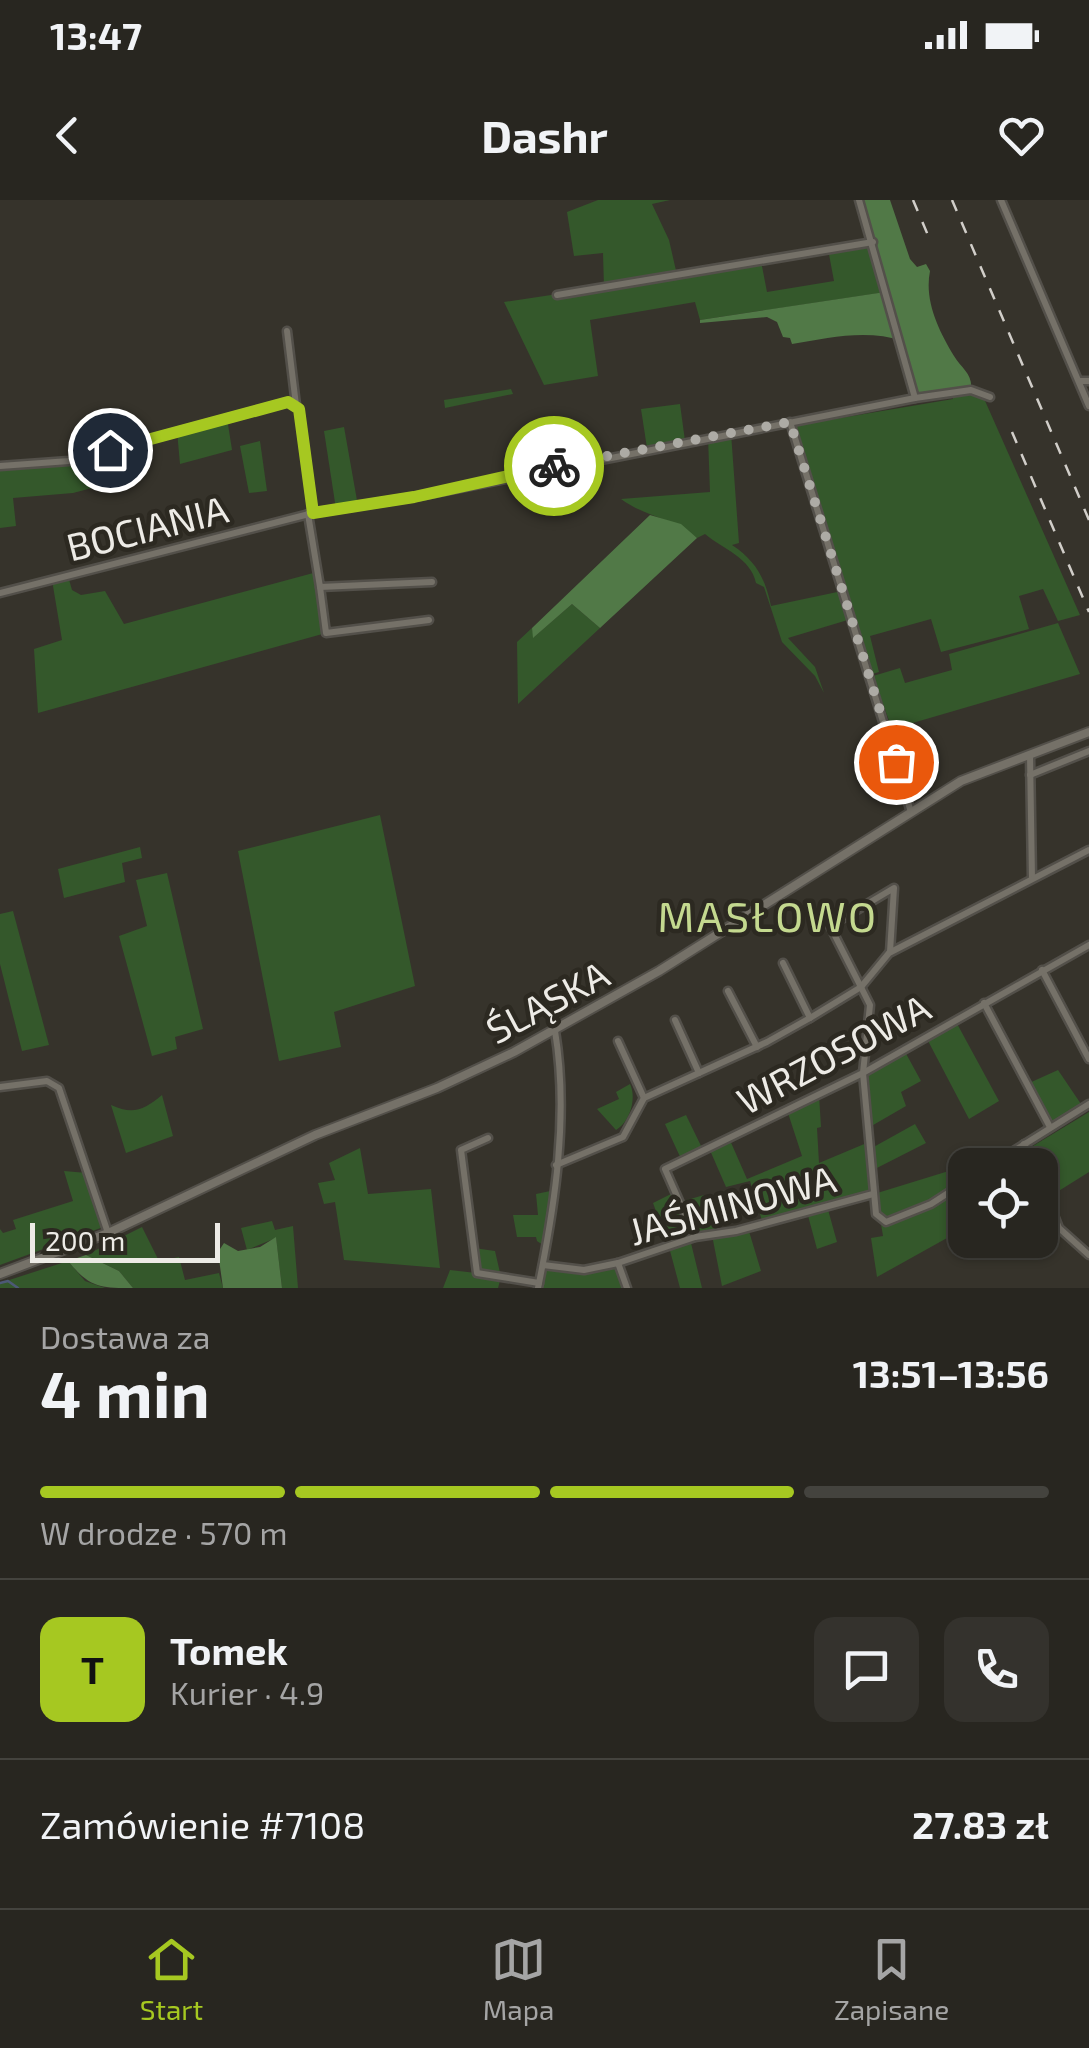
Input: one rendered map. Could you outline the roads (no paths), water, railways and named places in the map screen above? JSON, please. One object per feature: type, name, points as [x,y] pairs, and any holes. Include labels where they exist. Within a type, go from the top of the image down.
[{"type":"street","points":[[859,200],[915,398]]},
{"type":"street","points":[[1001,200],[1089,406]]},
{"type":"street","points":[[557,295],[872,242]]},
{"type":"street","points":[[287,331],[326,633],[429,620]]},
{"type":"street","points":[[1079,382],[1089,381]]},
{"type":"street","name":"BOCIANIA","points":[[0,593],[310,513],[414,497],[915,398],[972,390],[990,397]]},
{"type":"street","points":[[0,466],[69,460],[288,402],[296,404]]},
{"type":"street","points":[[790,422],[911,812]]},
{"type":"street","points":[[320,587],[432,582]]},
{"type":"street","name":"ŚLĄSKA","points":[[3,1273],[108,1233],[263,1158],[437,1088],[554,1031],[688,953],[961,781],[1089,732]]},
{"type":"street","points":[[1030,776],[1089,751]]},
{"type":"street","points":[[1030,754],[1032,878]]},
{"type":"street","points":[[556,1165],[623,1137],[644,1098],[810,1018],[861,987],[890,954],[1089,850]]},
{"type":"street","points":[[873,1194],[863,1073],[870,1005],[830,926],[894,888],[890,954]]},
{"type":"street","name":"WRZOSOWA","points":[[695,1237],[665,1169],[863,1073],[1089,945]]},
{"type":"street","points":[[783,962],[810,1018]]},
{"type":"street","points":[[1042,970],[1089,1059]]},
{"type":"street","points":[[728,991],[757,1046]]},
{"type":"street","points":[[984,1003],[1050,1127]]},
{"type":"street","points":[[676,1020],[700,1073]]},
{"type":"street","points":[[488,1138],[461,1150],[477,1273],[539,1285],[552,1218],[556,1165],[561,1068],[554,1031]]},
{"type":"street","points":[[618,1040],[644,1098]]},
{"type":"street","points":[[0,1087],[47,1081],[60,1088],[108,1233]]},
{"type":"street","points":[[1018,1148],[1089,1104]]},
{"type":"street","points":[[1024,1144],[1026,1148]]},
{"type":"street","name":"JAŚMINOWA","points":[[543,1264],[584,1270],[618,1263],[695,1237],[736,1231],[873,1194],[876,1214],[886,1222],[948,1193]]},
{"type":"street","points":[[1058,1225],[1089,1256]]},
{"type":"street","points":[[618,1263],[627,1288]]},
{"type":"waterway","points":[[0,1283],[8,1281],[18,1288]]},
{"type":"railway","points":[[913,200],[930,240]]},
{"type":"railway","points":[[952,200],[1089,520]]},
{"type":"railway","points":[[1012,432],[1089,612]]},
{"type":"district","name":"MASŁOWO","points":[[768,915]]}]
